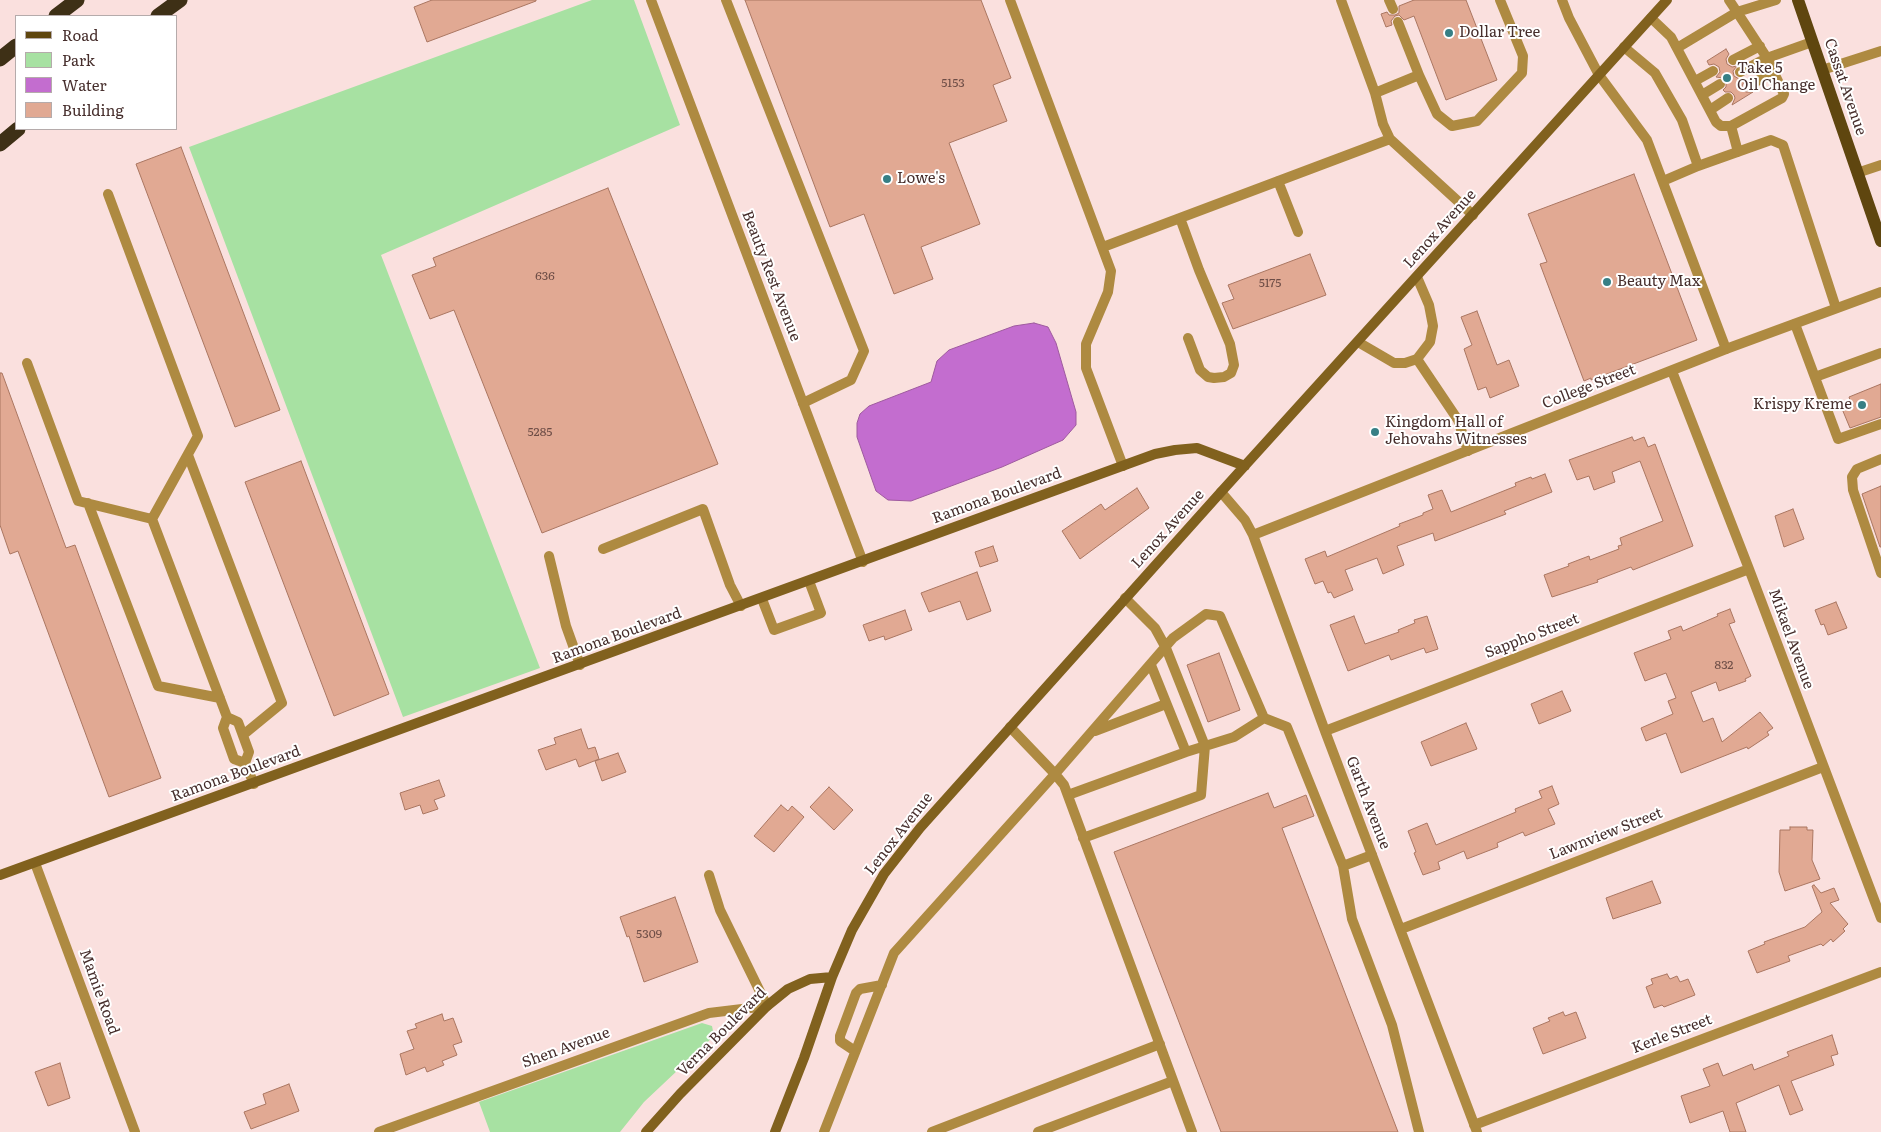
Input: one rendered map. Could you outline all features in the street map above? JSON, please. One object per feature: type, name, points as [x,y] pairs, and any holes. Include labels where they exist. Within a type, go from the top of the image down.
[{"type":"highway","points":[[57,15],[77,0]]},
{"type":"highway","points":[[159,15],[180,0]]},
{"type":"highway","points":[[0,59],[15,47]]},
{"type":"highway","points":[[0,144],[17,130]]},
{"type":"main road","name":"Cassat Avenue","points":[[1798,0],[1881,241]]},
{"type":"street","name":"Beauty Rest Avenue","points":[[651,0],[863,562]]},
{"type":"street","points":[[726,0],[864,351],[852,380],[803,403]]},
{"type":"street","points":[[1010,0],[1111,271],[1108,292],[1086,344],[1086,368],[1123,466]]},
{"type":"street","points":[[1398,22],[1437,114],[1452,126],[1477,120],[1522,73],[1523,56],[1500,0]]},
{"type":"street","points":[[1562,0],[1569,18],[1599,75],[1647,140],[1726,349]]},
{"type":"street","name":"Lenox Avenue","points":[[774,1132],[804,1058],[832,977],[852,930],[884,874],[937,807],[1667,0]]},
{"type":"street","points":[[1651,18],[1671,37],[1716,122],[1721,126],[1731,126],[1782,98],[1784,91],[1760,46],[1729,0]]},
{"type":"street","points":[[1677,48],[1736,12],[1776,0]]},
{"type":"street","points":[[1344,1],[1376,93],[1383,124],[1390,139],[1473,215]]},
{"type":"street","points":[[1740,72],[1767,58],[1812,42]]},
{"type":"street","points":[[1733,60],[1760,46]]},
{"type":"street","points":[[1624,47],[1654,73],[1682,120],[1698,166]]},
{"type":"street","points":[[1822,70],[1881,51]]},
{"type":"street","points":[[1749,86],[1774,71]]},
{"type":"street","points":[[1695,82],[1713,72]]},
{"type":"street","points":[[1376,93],[1419,74]]},
{"type":"street","points":[[1702,95],[1720,84]]},
{"type":"street","points":[[1710,110],[1728,98]]},
{"type":"street","points":[[1731,126],[1738,152]]},
{"type":"street","points":[[1103,247],[1390,139]]},
{"type":"street","points":[[1663,180],[1770,140],[1783,144],[1836,308]]},
{"type":"street","points":[[1857,173],[1881,165]]},
{"type":"street","points":[[1278,181],[1298,232]]},
{"type":"street","points":[[108,194],[198,436],[152,519],[227,717],[223,728],[234,759],[245,763]]},
{"type":"street","points":[[1180,218],[1199,270],[1230,344],[1234,365],[1231,372],[1224,377],[1208,377],[1200,370],[1188,338]]},
{"type":"street","points":[[1358,342],[1394,363],[1405,363],[1417,359],[1430,342],[1433,326],[1429,305],[1417,277]]},
{"type":"street","name":"College Street","points":[[1254,535],[1726,349],[1881,292]]},
{"type":"street","points":[[1795,324],[1838,439],[1881,424]]},
{"type":"street","points":[[1815,378],[1881,353]]},
{"type":"street","points":[[1417,359],[1458,420],[1468,451]]},
{"type":"street","points":[[27,362],[78,501],[152,519]]},
{"type":"street","name":"Mikael Avenue","points":[[1672,371],[1881,918]]},
{"type":"street","name":"Ramona Boulevard","points":[[0,875],[762,599],[1155,454],[1197,448],[1245,466]]},
{"type":"street","points":[[188,454],[282,703],[243,735]]},
{"type":"street","points":[[1881,459],[1857,469],[1852,477],[1853,490],[1881,573]]},
{"type":"street","name":"Garth Avenue","points":[[1221,492],[1245,520],[1254,535],[1324,732],[1401,929],[1475,1129]]},
{"type":"street","points":[[88,503],[158,686],[220,698]]},
{"type":"street","points":[[603,549],[703,509],[730,585],[741,606]]},
{"type":"street","points":[[549,556],[566,626],[580,665]]},
{"type":"street","name":"Sappho Street","points":[[1324,732],[1749,569]]},
{"type":"street","points":[[762,599],[774,630],[821,613],[809,581]]},
{"type":"street","points":[[1083,838],[1201,795],[1205,746],[1166,648],[1155,628],[1126,598]]},
{"type":"street","points":[[824,1132],[894,953],[1174,638],[1206,614],[1220,616],[1264,718],[1288,727],[1343,866],[1352,919],[1392,1026],[1419,1132]]},
{"type":"street","points":[[1151,665],[1186,752]]},
{"type":"street","points":[[1092,732],[1166,704]]},
{"type":"street","points":[[227,717],[238,722],[249,752],[245,763],[254,784]]},
{"type":"street","points":[[1068,795],[1186,752],[1234,737],[1264,718]]},
{"type":"street","points":[[1010,727],[1064,785],[1192,1132]]},
{"type":"street","name":"Lawnview Street","points":[[1401,929],[1823,767]]},
{"type":"street","points":[[1343,866],[1372,855]]},
{"type":"street","name":"Mamie Road","points":[[35,863],[135,1132]]},
{"type":"street","points":[[709,874],[720,910],[767,1006]]},
{"type":"street","name":"Kerle Street","points":[[1475,1129],[1881,972]]},
{"type":"street","name":"Verna Boulevard","points":[[646,1132],[680,1094],[767,1006],[788,989],[810,979],[832,977]]},
{"type":"street","points":[[856,1051],[840,1041],[840,1036],[856,993],[860,989],[882,985]]},
{"type":"street","name":"Shen Avenue","points":[[379,1132],[709,1013],[767,1006]]},
{"type":"street","points":[[932,1132],[1160,1044]]},
{"type":"street","points":[[1038,1132],[1174,1081]]},
{"type":"green space","points":[[592,0],[634,0],[680,125],[381,255],[540,668],[403,717],[189,147]]},
{"type":"green space","points":[[702,1023],[712,1026],[714,1036],[644,1102],[620,1132],[490,1132],[479,1102]]},
{"type":"water","points":[[1034,323],[1048,327],[1056,343],[1076,412],[1076,425],[1063,440],[1002,467],[911,501],[888,500],[876,491],[857,437],[857,423],[860,414],[869,406],[931,382],[937,361],[949,350],[1014,326]]},
{"type":"building","points":[[432,0],[536,1],[427,42],[414,7]]},
{"type":"building","name":"Lowe's","points":[[745,0],[981,0],[1011,78],[993,85],[1007,121],[949,143],[980,224],[921,247],[933,279],[894,294],[864,214],[830,227]]},
{"type":"building","points":[[1414,0],[1466,0],[1497,80],[1446,100],[1414,16],[1404,20],[1399,15],[1395,16],[1391,21],[1392,25],[1386,27],[1381,14],[1387,12],[1389,15],[1395,15],[1399,13],[1399,6]]},
{"type":"building","points":[[1726,49],[1729,54],[1726,59],[1727,64],[1732,67],[1737,66],[1733,71],[1734,76],[1739,79],[1744,78],[1743,90],[1753,92],[1732,105],[1735,98],[1734,95],[1723,90],[1726,87],[1726,81],[1723,78],[1716,77],[1720,72],[1719,67],[1714,64],[1709,65],[1707,61]]},
{"type":"building","points":[[181,147],[280,410],[235,427],[136,164]]},
{"type":"building","points":[[1634,174],[1697,340],[1584,381],[1540,264],[1547,262],[1528,214]]},
{"type":"building","points":[[608,188],[718,464],[542,533],[454,310],[430,319],[412,275],[436,266],[433,258]]},
{"type":"building","points":[[1310,254],[1326,295],[1233,329],[1222,303],[1234,299],[1228,285]]},
{"type":"building","points":[[1477,311],[1497,365],[1509,360],[1519,386],[1490,398],[1486,387],[1478,390],[1464,349],[1472,345],[1461,317]]},
{"type":"building","points":[[0,373],[2,373],[66,548],[75,545],[161,778],[109,797],[18,551],[10,554],[0,525]]},
{"type":"building","points":[[1881,384],[1881,417],[1850,428],[1840,404],[1850,400],[1849,397]]},
{"type":"building","points":[[1632,437],[1634,441],[1644,437],[1648,447],[1655,444],[1693,546],[1633,570],[1631,567],[1597,580],[1598,582],[1552,597],[1544,575],[1589,556],[1590,560],[1619,549],[1618,546],[1622,545],[1620,538],[1663,521],[1640,461],[1612,472],[1615,482],[1594,490],[1589,476],[1577,480],[1569,460]]},
{"type":"building","points":[[301,461],[389,694],[334,716],[245,482]]},
{"type":"building","points":[[1545,474],[1552,492],[1504,511],[1506,514],[1435,541],[1433,533],[1397,546],[1404,565],[1383,574],[1377,558],[1345,570],[1353,590],[1334,598],[1331,592],[1328,593],[1323,581],[1315,584],[1305,559],[1325,551],[1327,557],[1423,515],[1423,513],[1433,509],[1428,495],[1442,490],[1451,512],[1516,486],[1515,483]]},
{"type":"building","points":[[1881,486],[1881,547],[1880,547],[1862,494]]},
{"type":"building","points":[[1137,488],[1149,508],[1080,559],[1062,531],[1101,504],[1105,510]]},
{"type":"building","points":[[1793,509],[1804,539],[1784,547],[1775,516]]},
{"type":"building","points":[[993,546],[998,561],[980,567],[975,552]]},
{"type":"building","points":[[977,572],[991,611],[967,620],[960,601],[929,612],[921,593]]},
{"type":"building","points":[[1836,602],[1847,628],[1828,635],[1824,624],[1821,625],[1815,610]]},
{"type":"building","points":[[1730,609],[1735,622],[1729,624],[1751,676],[1745,679],[1746,681],[1719,691],[1716,682],[1691,692],[1703,722],[1713,718],[1722,742],[1760,712],[1773,728],[1767,732],[1769,735],[1748,749],[1747,747],[1681,773],[1666,733],[1646,741],[1641,728],[1673,714],[1668,701],[1676,698],[1666,673],[1645,681],[1634,653],[1671,639],[1668,631],[1681,626],[1683,631]]},
{"type":"building","points":[[905,610],[912,630],[885,640],[884,636],[869,641],[863,625]]},
{"type":"building","points":[[1354,616],[1365,644],[1399,632],[1398,630],[1415,623],[1414,620],[1427,616],[1438,649],[1426,653],[1424,648],[1391,660],[1389,655],[1348,671],[1330,625]]},
{"type":"building","points":[[1219,653],[1240,710],[1208,722],[1187,665]]},
{"type":"building","points":[[1562,691],[1571,711],[1539,724],[1531,704]]},
{"type":"building","points":[[1466,723],[1477,749],[1431,766],[1421,742]]},
{"type":"building","points":[[581,729],[588,749],[595,747],[599,759],[579,767],[576,759],[546,770],[538,750],[556,744],[554,738]]},
{"type":"building","points":[[618,753],[626,772],[602,781],[595,761]]},
{"type":"building","points":[[439,780],[445,796],[434,800],[438,809],[423,814],[420,805],[405,810],[400,793]]},
{"type":"building","points":[[1552,786],[1559,804],[1548,809],[1555,824],[1525,836],[1523,832],[1497,843],[1498,847],[1467,859],[1464,851],[1438,862],[1440,869],[1423,875],[1408,831],[1427,823],[1436,845],[1516,812],[1515,809],[1542,798],[1539,791]]},
{"type":"building","points":[[829,787],[853,810],[834,830],[810,807]]},
{"type":"building","points":[[1268,793],[1274,808],[1306,795],[1314,816],[1282,828],[1398,1132],[1221,1132],[1114,852]]},
{"type":"building","points":[[781,805],[788,811],[792,806],[804,817],[774,852],[754,836]]},
{"type":"building","points":[[1790,827],[1807,827],[1807,830],[1813,830],[1812,860],[1820,879],[1785,891],[1779,872],[1780,830],[1790,830]]},
{"type":"building","points":[[1652,881],[1661,903],[1613,919],[1606,898]]},
{"type":"building","points":[[1814,885],[1821,893],[1834,888],[1839,900],[1830,903],[1848,924],[1843,929],[1845,931],[1833,942],[1831,939],[1823,946],[1821,944],[1788,956],[1790,961],[1757,973],[1748,951],[1765,944],[1764,942],[1805,927],[1822,912],[1812,886]]},
{"type":"building","points":[[675,897],[698,962],[644,982],[629,936],[627,937],[620,917]]},
{"type":"building","points":[[1667,974],[1670,979],[1677,976],[1680,982],[1688,979],[1695,995],[1664,1007],[1662,1005],[1654,1008],[1646,987],[1653,984],[1651,979]]},
{"type":"building","points":[[1563,1012],[1565,1016],[1576,1012],[1586,1038],[1543,1054],[1533,1028],[1550,1021],[1548,1018]]},
{"type":"building","points":[[442,1014],[444,1021],[453,1018],[462,1042],[453,1045],[457,1055],[442,1061],[444,1065],[427,1072],[425,1067],[406,1075],[400,1054],[414,1049],[407,1031],[417,1028],[415,1024]]},
{"type":"building","points":[[1832,1035],[1838,1054],[1831,1056],[1834,1065],[1791,1081],[1803,1110],[1790,1115],[1779,1085],[1736,1103],[1746,1132],[1730,1132],[1723,1111],[1690,1123],[1681,1096],[1710,1086],[1703,1069],[1718,1063],[1723,1076],[1752,1064],[1754,1070],[1789,1056],[1787,1052]]},
{"type":"building","points":[[60,1063],[70,1098],[48,1106],[35,1072]]},
{"type":"building","points":[[289,1084],[299,1111],[251,1129],[244,1112],[266,1104],[263,1094]]},
{"type":"place","name":"Dollar Tree","points":[[1449,33]]},
{"type":"place","name":"Take 5 Oil Change","points":[[1727,78]]},
{"type":"place","name":"Lowe's","points":[[887,179]]},
{"type":"place","name":"Beauty Max","points":[[1607,282]]},
{"type":"place","name":"Krispy Kreme","points":[[1862,405]]},
{"type":"place","name":"Kingdom Hall of Jehovahs Witnesses","points":[[1375,432]]}]
